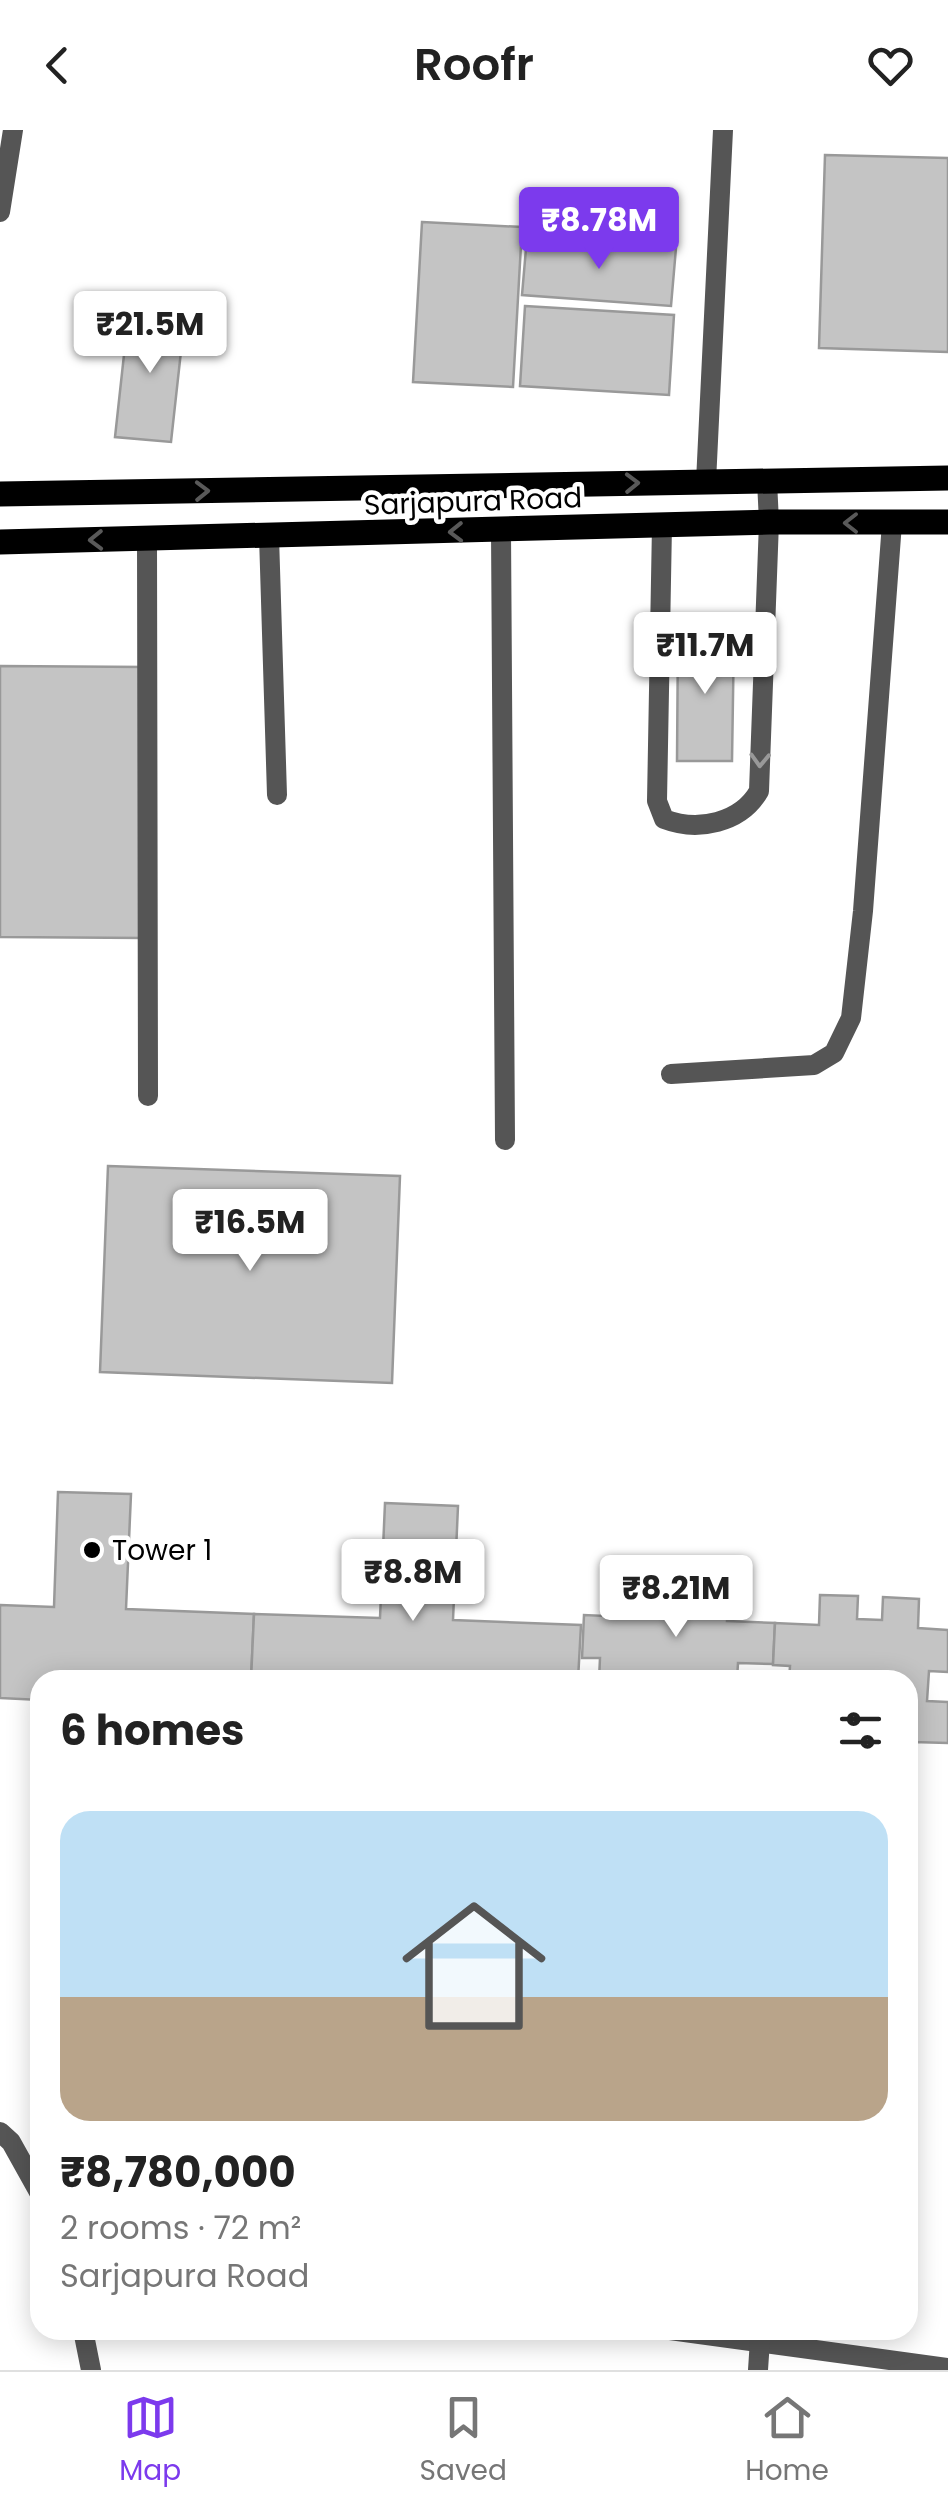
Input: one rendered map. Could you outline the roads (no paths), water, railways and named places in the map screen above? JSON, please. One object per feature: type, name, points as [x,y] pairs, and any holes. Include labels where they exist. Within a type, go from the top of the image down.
[{"type":"main road","name":"Sarjapura Road","points":[[0,494],[948,478]]},
{"type":"main road","name":"Sarjapura Road","points":[[0,542],[501,532],[662,524],[948,522]]},
{"type":"street","points":[[0,212],[14,130]]},
{"type":"street","points":[[706,482],[722,130]]},
{"type":"street","points":[[662,524],[657,802],[664,819],[682,826],[726,820],[750,806],[759,790],[769,522],[767,481]]},
{"type":"street","points":[[670,1074],[814,1065],[834,1052],[851,1018],[864,910],[892,523]]},
{"type":"street","points":[[501,532],[505,1140]]},
{"type":"street","points":[[269,536],[278,795]]},
{"type":"street","points":[[148,538],[148,1096]]},
{"type":"street","points":[[0,2132],[30,2177]]},
{"type":"street","points":[[85,2340],[90,2370]]},
{"type":"street","points":[[758,2370],[760,2340],[948,2368]]},
{"type":"place","name":"Tower 1","points":[[92,1550]]}]
